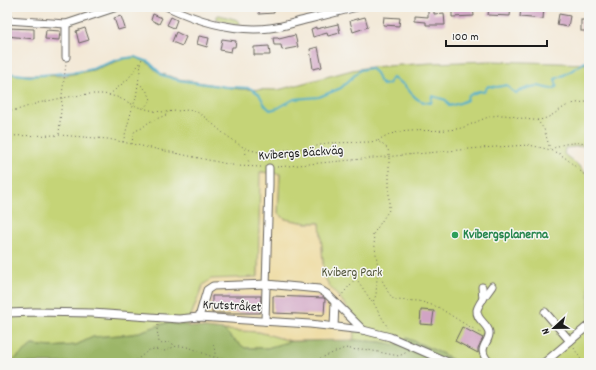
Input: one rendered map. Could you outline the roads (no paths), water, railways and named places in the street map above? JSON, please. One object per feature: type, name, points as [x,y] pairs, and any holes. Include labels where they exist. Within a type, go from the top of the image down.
[{"type":"street","points":[[7,20],[66,24],[117,7]]},
{"type":"street","points":[[168,7],[192,17],[222,26],[249,29],[270,28],[357,7]]},
{"type":"street","points":[[66,24],[66,57]]},
{"type":"street","points":[[265,321],[269,168]]},
{"type":"street","points":[[199,318],[207,290],[213,286],[266,284],[320,289],[364,330]]},
{"type":"street","points":[[490,363],[485,357],[483,349],[489,337],[489,333],[488,329],[478,317],[477,308],[492,286]]},
{"type":"street","points":[[482,287],[483,299]]},
{"type":"street","points":[[334,327],[335,302]]},
{"type":"street","points":[[545,312],[570,341]]},
{"type":"street","name":"Krutstråket","points":[[7,313],[92,313],[265,321],[364,330],[390,337],[450,363]]},
{"type":"street","points":[[544,363],[589,325]]},
{"type":"waterway","points":[[7,73],[30,76],[78,72],[92,69],[120,59],[135,57],[149,62],[162,75],[178,80],[226,87],[250,88],[259,94],[265,105],[270,110],[278,108],[294,99],[319,97],[341,88],[360,70],[370,68],[376,73],[379,81],[383,85],[389,84],[393,78],[403,84],[418,100],[431,103],[432,96],[446,100],[449,106],[467,100],[468,96],[479,91],[484,92],[488,86],[497,87],[507,85],[516,93],[526,88],[535,86],[554,89],[557,86],[555,79],[585,62],[589,64]]},
{"type":"place","name":"Kvibergsplanerna","points":[[455,235]]},
{"type":"park label","name":"Kviberg Park","points":[[352,273]]}]
